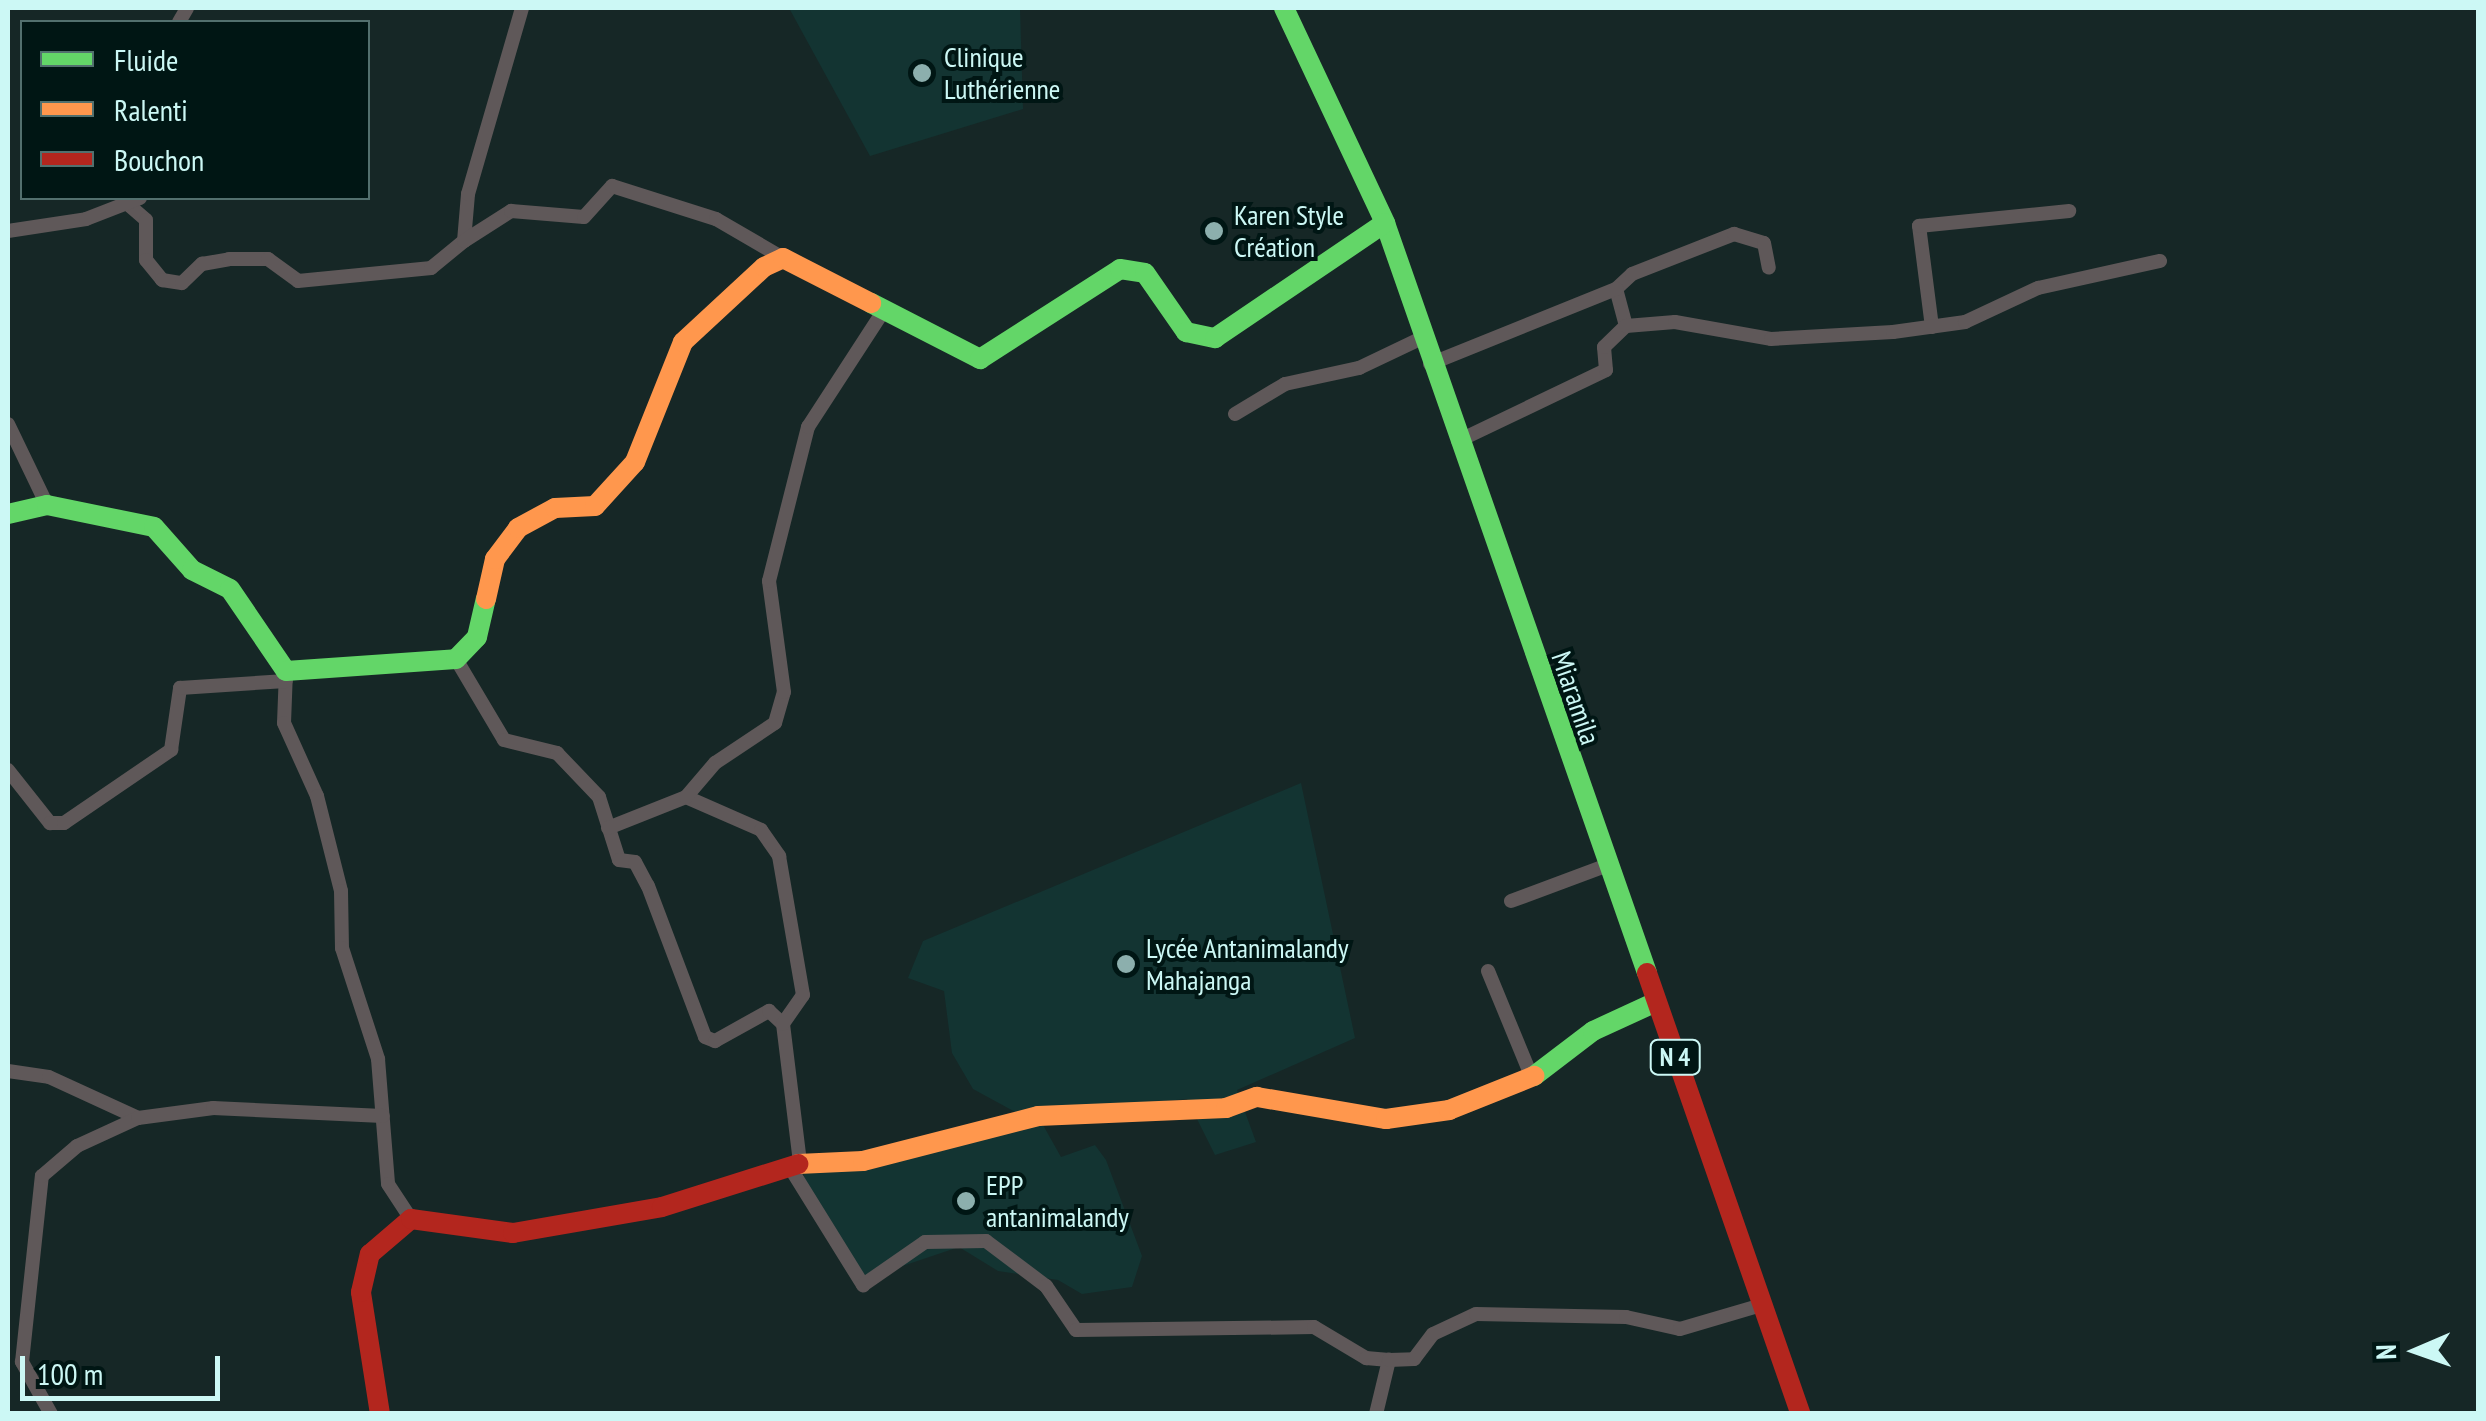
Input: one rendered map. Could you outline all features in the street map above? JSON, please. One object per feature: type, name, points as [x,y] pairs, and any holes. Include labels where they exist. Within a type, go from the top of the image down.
[{"type":"street","points":[[464,241],[468,194],[522,8]]},
{"type":"street","name":"Miaramila","points":[[1284,8],[1386,223],[1430,364],[1656,1002],[1758,1306],[1801,1414]]},
{"type":"street","points":[[8,231],[135,202],[146,220],[146,260],[162,280],[182,283],[202,264],[268,258],[298,281],[377,278],[431,268],[511,210],[584,217],[612,186],[716,218],[783,258],[980,360],[1120,268],[1145,273],[1186,332],[1215,338],[1386,223]]},
{"type":"street","points":[[1932,326],[1920,226],[2069,211]]},
{"type":"street","points":[[1430,364],[1616,290],[1632,274],[1734,234],[1764,243],[1768,268]]},
{"type":"street","points":[[8,770],[50,823],[64,823],[171,750],[180,688],[456,659],[477,637],[495,559],[518,528],[555,508],[595,506],[635,462],[683,342],[726,296],[783,258]]},
{"type":"street","points":[[1457,442],[1606,370],[1604,346],[1626,326],[1674,322],[1772,338],[1965,322],[2038,288],[2160,261]]},
{"type":"street","points":[[1616,290],[1626,326]]},
{"type":"street","points":[[608,828],[686,797],[714,764],[775,723],[784,692],[769,581],[808,426],[884,310]]},
{"type":"street","points":[[1235,414],[1286,384],[1358,368],[1422,338]]},
{"type":"street","points":[[8,424],[48,505]]},
{"type":"street","points":[[8,514],[48,505],[154,526],[192,570],[230,589],[286,676],[284,723],[332,853],[342,948],[378,1058],[388,1184],[411,1218],[513,1233],[662,1207],[796,1166],[863,1160],[1038,1116],[1226,1108],[1258,1097],[1386,1119],[1449,1110],[1532,1078],[1594,1031],[1656,1002]]},
{"type":"street","points":[[456,659],[504,740],[557,753],[600,797],[619,860],[636,862],[648,886],[705,1037],[715,1041],[769,1010],[784,1024]]},
{"type":"street","points":[[686,797],[761,830],[779,856],[803,995],[784,1024],[796,1166],[863,1285],[925,1242],[986,1241],[1046,1286],[1076,1330],[1314,1327],[1366,1358],[1389,1360],[1414,1359],[1433,1334],[1476,1314],[1626,1317],[1680,1328],[1758,1306]]},
{"type":"street","points":[[1511,901],[1605,866]]},
{"type":"street","points":[[1488,972],[1532,1078]]},
{"type":"street","points":[[8,1070],[50,1078],[138,1118]]},
{"type":"street","points":[[51,1414],[22,1362],[42,1176],[77,1146],[138,1118],[213,1108],[383,1116]]},
{"type":"street","points":[[380,1414],[361,1292],[370,1254],[411,1218]]},
{"type":"street","points":[[1376,1414],[1389,1360]]},
{"type":"shaded area","name":"Clinique Luthérienne","points":[[789,8],[1020,8],[1023,109],[870,156]]},
{"type":"shaded area","name":"Lycée Antanimalandy Mahajanga","points":[[1301,783],[1355,1038],[1237,1090],[1256,1142],[1215,1155],[1187,1099],[1019,1114],[973,1089],[952,1053],[944,991],[908,978],[923,941]]},
{"type":"shaded area","name":"EPP antanimalandy","points":[[1038,1116],[1061,1157],[1095,1145],[1106,1160],[1142,1256],[1132,1287],[1082,1294],[1058,1280],[998,1271],[959,1247],[855,1282],[815,1213],[800,1163]]},
{"type":"traffic: fast","points":[[1284,8],[1385,223],[1647,973]]},
{"type":"traffic: fast","points":[[871,303],[980,359],[1120,269],[1145,273],[1186,332],[1215,338],[1385,223]]},
{"type":"traffic: fast","points":[[8,514],[47,505],[154,527],[192,570],[230,589],[286,671],[456,659],[477,637],[486,599]]},
{"type":"traffic: fast","points":[[1534,1076],[1593,1031],[1656,1002]]},
{"type":"traffic: slow","points":[[486,599],[495,559],[518,528],[555,508],[595,506],[635,462],[683,342],[764,267],[783,258],[871,303]]},
{"type":"traffic: slow","points":[[798,1164],[863,1161],[1038,1116],[1226,1108],[1257,1097],[1386,1119],[1449,1110],[1534,1076]]},
{"type":"traffic: jam","points":[[1647,973],[1801,1414]]},
{"type":"traffic: jam","points":[[380,1414],[361,1292],[370,1254],[411,1219],[513,1233],[662,1207],[798,1164]]},
{"type":"place","name":"Clinique Luthérienne","points":[[922,73]]},
{"type":"place","name":"Karen Style Création","points":[[1214,231]]},
{"type":"place","name":"Lycée Antanimalandy Mahajanga","points":[[1126,964]]},
{"type":"place","name":"EPP antanimalandy","points":[[966,1201]]}]
